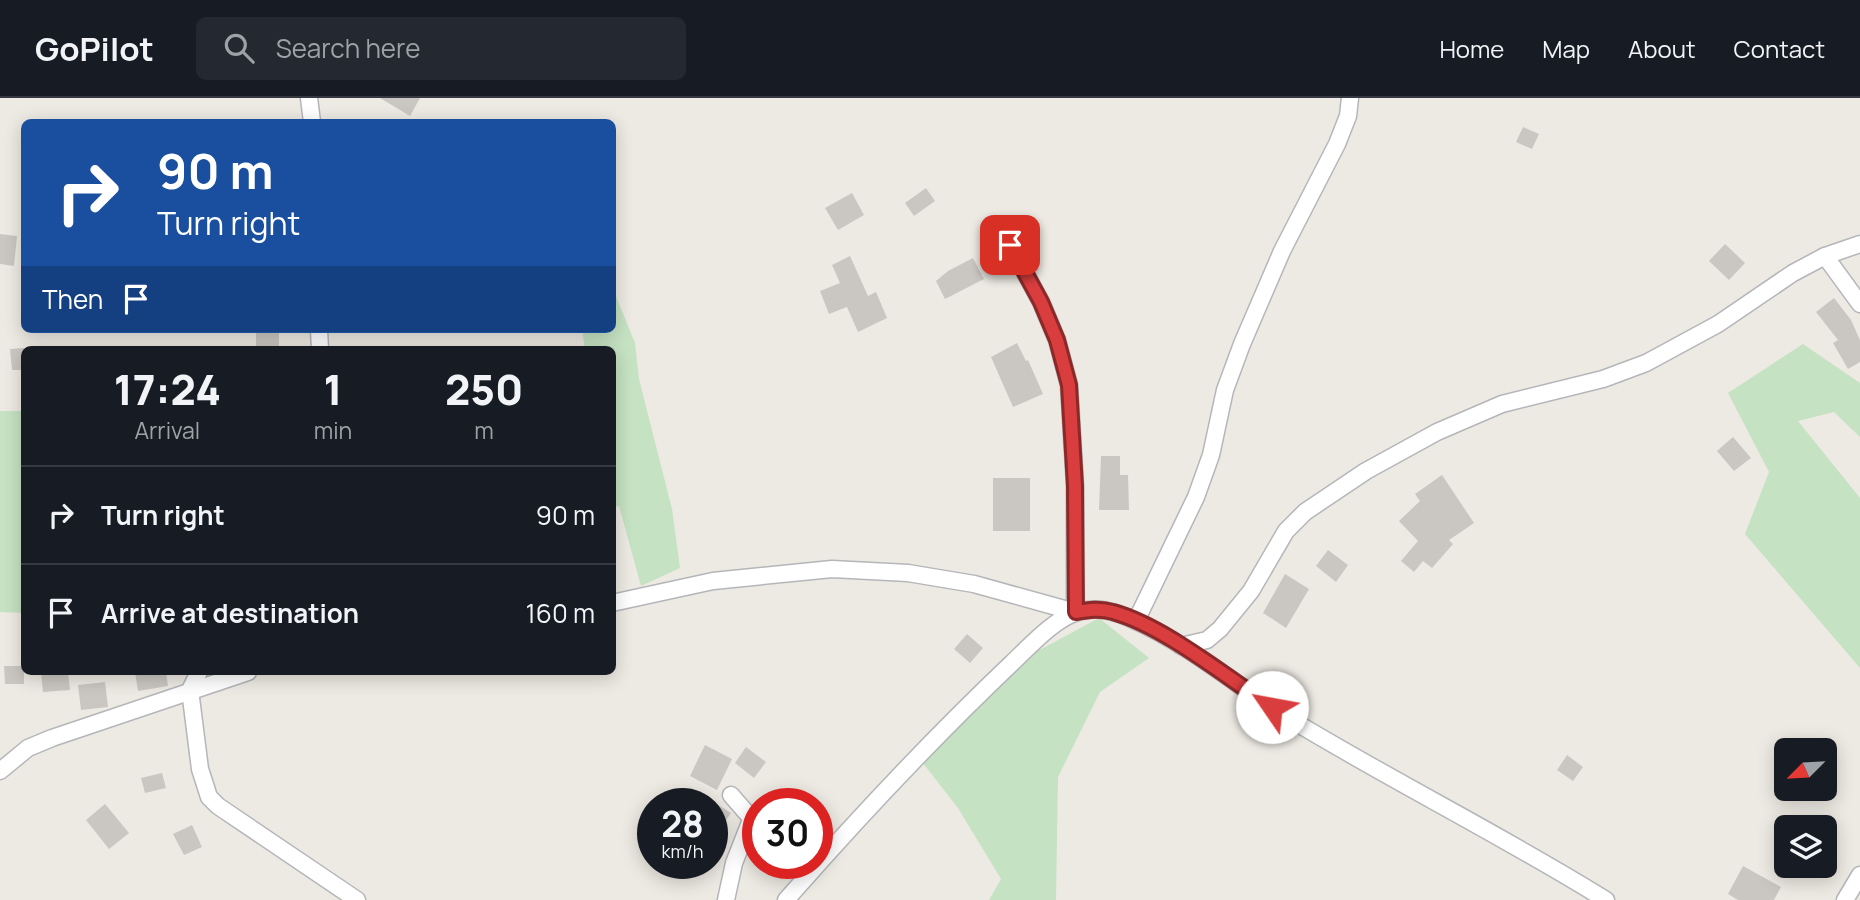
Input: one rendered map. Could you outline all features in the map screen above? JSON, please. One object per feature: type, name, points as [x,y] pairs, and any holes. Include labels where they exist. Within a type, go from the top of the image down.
[{"type":"street","points":[[309,98],[312,119]]},
{"type":"street","points":[[1136,621],[1196,497],[1211,454],[1225,390],[1282,251],[1337,144],[1348,116],[1350,98]]},
{"type":"street","points":[[1181,646],[1207,640],[1220,629],[1251,591],[1286,531],[1305,512],[1366,471],[1437,432],[1502,404],[1603,379],[1646,363],[1718,324],[1753,298],[1825,256],[1860,244]]},
{"type":"street","points":[[1010,245],[1041,302],[1057,340],[1069,385],[1075,486],[1076,612]]},
{"type":"street","points":[[1825,256],[1860,304]]},
{"type":"street","points":[[616,602],[713,581],[832,569],[921,575],[974,584],[1076,612]]},
{"type":"street","points":[[833,849],[984,690],[1052,627],[1076,612],[1094,609],[1112,611],[1136,621],[1181,646],[1289,718],[1409,788],[1565,873],[1606,900]]},
{"type":"street","points":[[198,675],[190,690],[200,769],[209,797],[218,806],[357,900]]},
{"type":"street","points":[[0,771],[29,748],[52,738],[238,675]]},
{"type":"street","points":[[731,795],[742,808]]},
{"type":"street","points":[[726,900],[734,863],[742,847]]},
{"type":"street","points":[[1845,900],[1860,875]]},
{"type":"street","points":[[786,900],[804,879]]},
{"type":"green space","points":[[616,296],[635,343],[639,379],[672,509],[680,568],[641,586],[619,506],[616,506],[616,346],[584,346],[583,333],[616,333]]},
{"type":"green space","points":[[1803,344],[1860,383],[1860,437],[1834,412],[1798,421],[1860,498],[1860,668],[1745,534],[1769,472],[1728,393]]},
{"type":"green space","points":[[0,411],[21,411],[21,613],[0,612]]},
{"type":"green space","points":[[1099,618],[1149,658],[1100,692],[1058,777],[1056,900],[989,900],[1001,879],[958,808],[919,758],[1012,665]]},
{"type":"building","points":[[380,98],[420,98],[410,116]]},
{"type":"building","points":[[1523,127],[1539,134],[1532,149],[1516,142]]},
{"type":"building","points":[[926,188],[935,201],[914,216],[905,203]]},
{"type":"building","points":[[852,193],[864,215],[838,230],[825,208]]},
{"type":"building","points":[[0,234],[17,236],[14,266],[0,264]]},
{"type":"building","points":[[1725,244],[1745,263],[1729,280],[1709,261]]},
{"type":"building","points":[[850,256],[868,296],[876,292],[887,318],[858,332],[847,307],[829,314],[820,291],[840,283],[832,265]]},
{"type":"building","points":[[973,258],[984,279],[945,299],[936,281],[948,271]]},
{"type":"building","points":[[1834,298],[1851,320],[1860,340],[1860,362],[1848,369],[1833,343],[1838,340],[1816,312]]},
{"type":"building","points":[[256,333],[279,333],[279,346],[256,346]]},
{"type":"building","points":[[1017,343],[1043,394],[1013,407],[991,357]]},
{"type":"building","points":[[21,348],[21,370],[12,370],[10,349]]},
{"type":"building","points":[[1733,437],[1751,458],[1734,471],[1717,451]]},
{"type":"building","points":[[1101,456],[1120,456],[1120,475],[1128,475],[1129,510],[1099,510]]},
{"type":"building","points":[[1442,475],[1474,523],[1449,540],[1453,544],[1432,568],[1423,561],[1414,572],[1401,561],[1418,541],[1399,521],[1420,501],[1415,494]]},
{"type":"building","points":[[993,478],[1030,478],[1030,531],[993,531]]},
{"type":"building","points":[[1328,550],[1348,565],[1336,582],[1316,566]]},
{"type":"building","points":[[1285,574],[1309,589],[1286,628],[1263,613]]},
{"type":"building","points":[[967,634],[983,648],[970,663],[954,649]]},
{"type":"building","points":[[4,666],[21,666],[24,684],[5,684]]},
{"type":"building","points":[[41,675],[68,675],[70,690],[43,692]]},
{"type":"building","points":[[135,675],[166,675],[168,686],[138,691]]},
{"type":"building","points":[[105,682],[108,707],[81,710],[78,685]]},
{"type":"building","points":[[705,745],[732,759],[718,788],[690,776]]},
{"type":"building","points":[[746,747],[766,762],[754,778],[735,763]]},
{"type":"building","points":[[1567,755],[1583,767],[1573,781],[1557,770]]},
{"type":"building","points":[[162,773],[166,788],[145,793],[141,778]]},
{"type":"building","points":[[105,804],[129,833],[109,849],[86,820]]},
{"type":"building","points":[[192,825],[202,847],[184,855],[173,834]]},
{"type":"building","points":[[1743,866],[1781,887],[1774,900],[1738,900],[1728,894]]},
{"type":"route","points":[[1010,245],[1041,302],[1057,340],[1069,385],[1075,486],[1076,612],[1094,609],[1112,611],[1136,621],[1181,646],[1272,707]]}]
